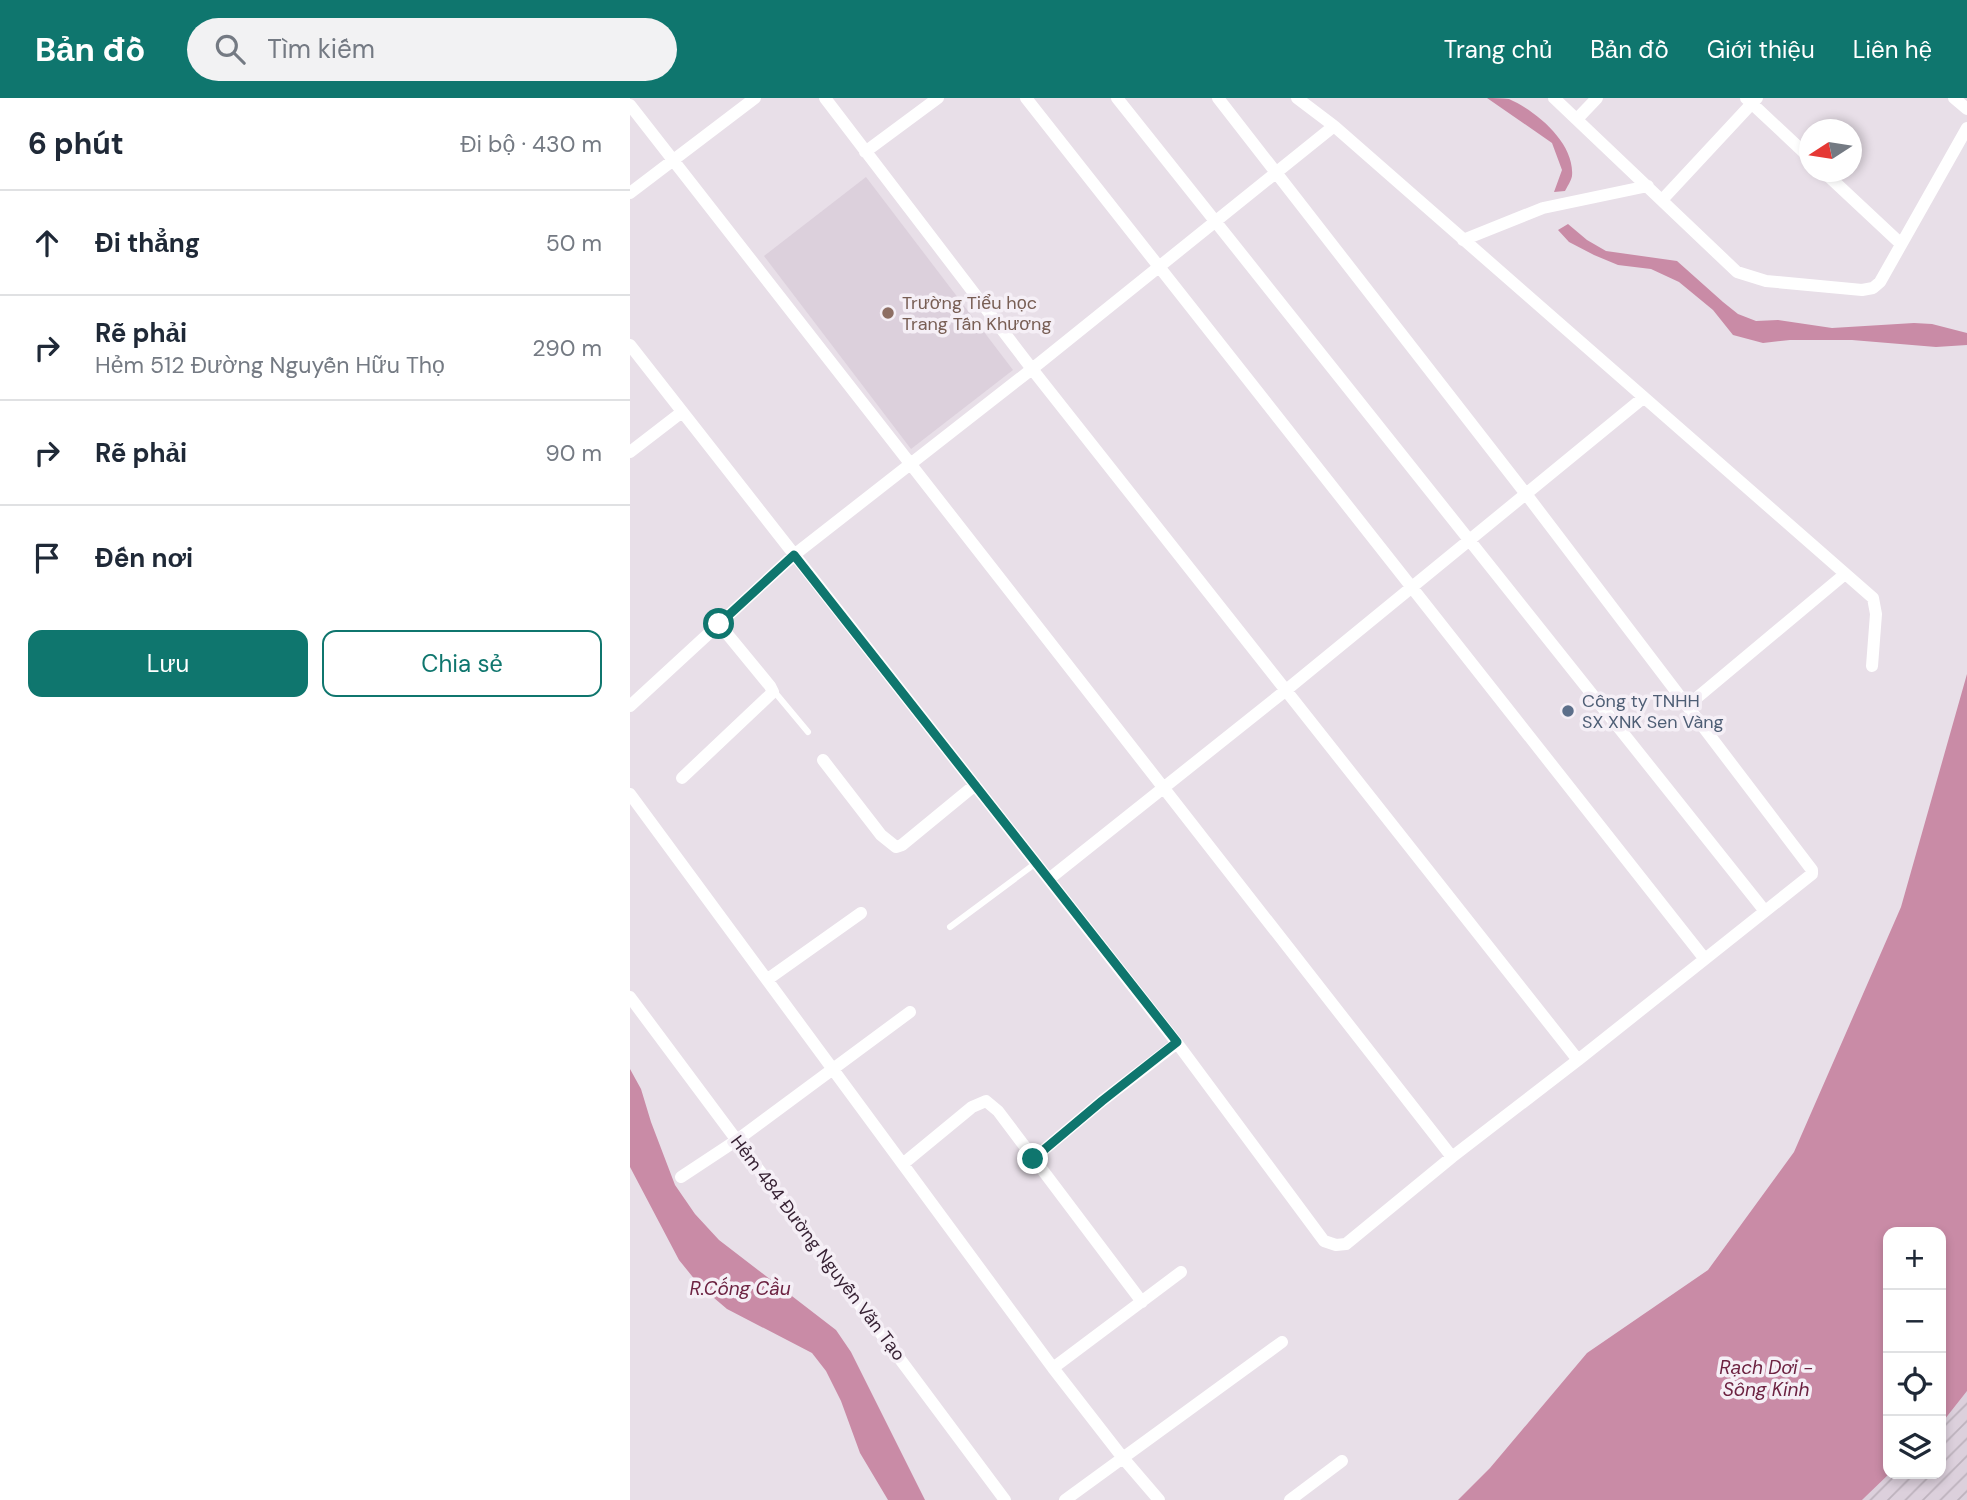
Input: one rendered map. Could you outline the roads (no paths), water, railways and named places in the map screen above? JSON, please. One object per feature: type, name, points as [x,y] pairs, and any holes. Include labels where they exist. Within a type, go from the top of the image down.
[{"type":"street","points":[[630,193],[755,98]]},
{"type":"street","points":[[825,98],[1032,369],[1578,1060]]},
{"type":"street","points":[[865,152],[938,98]]},
{"type":"street","points":[[1026,98],[1704,958]]},
{"type":"street","points":[[1116,98],[1764,910]]},
{"type":"street","points":[[630,345],[1177,1042],[1324,1241],[1336,1245],[1346,1244],[1452,1157],[1812,874],[1812,870],[1526,494],[1218,98]]},
{"type":"street","points":[[1297,98],[1334,126],[1873,598],[1876,606],[1871,666]]},
{"type":"street","points":[[1554,98],[1737,272],[1766,281],[1862,289],[1873,288],[1881,282],[1967,128]]},
{"type":"street","points":[[1577,119],[1597,98]]},
{"type":"street","points":[[1954,98],[1967,109]]},
{"type":"street","points":[[1662,200],[1752,100],[1799,147]]},
{"type":"street","points":[[630,105],[675,159],[1452,1157]]},
{"type":"street","points":[[630,706],[794,555],[1032,369],[1334,126]]},
{"type":"street","points":[[1835,182],[1901,244]]},
{"type":"street","points":[[1463,240],[1543,208],[1648,186]]},
{"type":"street","points":[[1049,879],[1285,691],[1643,398]]},
{"type":"street","points":[[630,452],[682,412]]},
{"type":"street","points":[[1687,706],[1845,574]]},
{"type":"street","points":[[682,778],[772,694],[773,690],[719,624]]},
{"type":"street","points":[[823,760],[881,835],[896,847],[902,845],[975,785]]},
{"type":"street","points":[[630,794],[1054,1368],[1159,1500]]},
{"type":"street","points":[[768,979],[861,913]]},
{"type":"street","name":"Hẻm 484 Đường Nguyễn Văn Tạo","points":[[630,997],[1005,1500]]},
{"type":"street","points":[[681,1177],[737,1140],[911,1012]]},
{"type":"street","points":[[1033,1159],[1177,1042]]},
{"type":"street","points":[[904,1163],[972,1107],[986,1101],[998,1111],[1142,1302]]},
{"type":"street","points":[[1054,1368],[1181,1272]]},
{"type":"street","points":[[1065,1500],[1282,1342]]},
{"type":"street","points":[[1290,1500],[1342,1461]]},
{"type":"lane","points":[[773,690],[808,732]]},
{"type":"lane","points":[[950,926],[1036,863]]},
{"type":"water","points":[[1487,98],[1509,99],[1520,104],[1542,120],[1561,140],[1571,164],[1572,176],[1565,191],[1554,192],[1562,170],[1552,143]]},
{"type":"water","points":[[1568,224],[1606,251],[1677,261],[1738,314],[1756,321],[1778,320],[1832,328],[1932,324],[1967,333],[1967,345],[1936,347],[1852,340],[1763,343],[1733,335],[1713,310],[1679,282],[1651,269],[1618,265],[1569,242],[1558,230]]},
{"type":"water","name":"Rạch Dơi - Sông Kinh","points":[[1967,674],[1967,1391],[1946,1418],[1946,1227],[1883,1227],[1884,1479],[1862,1500],[1458,1500],[1490,1468],[1587,1353],[1708,1270],[1794,1152],[1901,907]]},
{"type":"water","name":"R.Cống Cầu","points":[[630,1069],[641,1089],[675,1185],[695,1214],[719,1240],[836,1330],[851,1352],[925,1500],[888,1500],[860,1453],[841,1401],[826,1371],[812,1353],[727,1309],[700,1286],[679,1260],[630,1167]]},
{"type":"place","name":"Trường Tiểu học Trang Tấn Khương","points":[[888,313]]},
{"type":"place","name":"Công ty TNHH SX XNK Sen Vàng","points":[[1568,711]]}]
